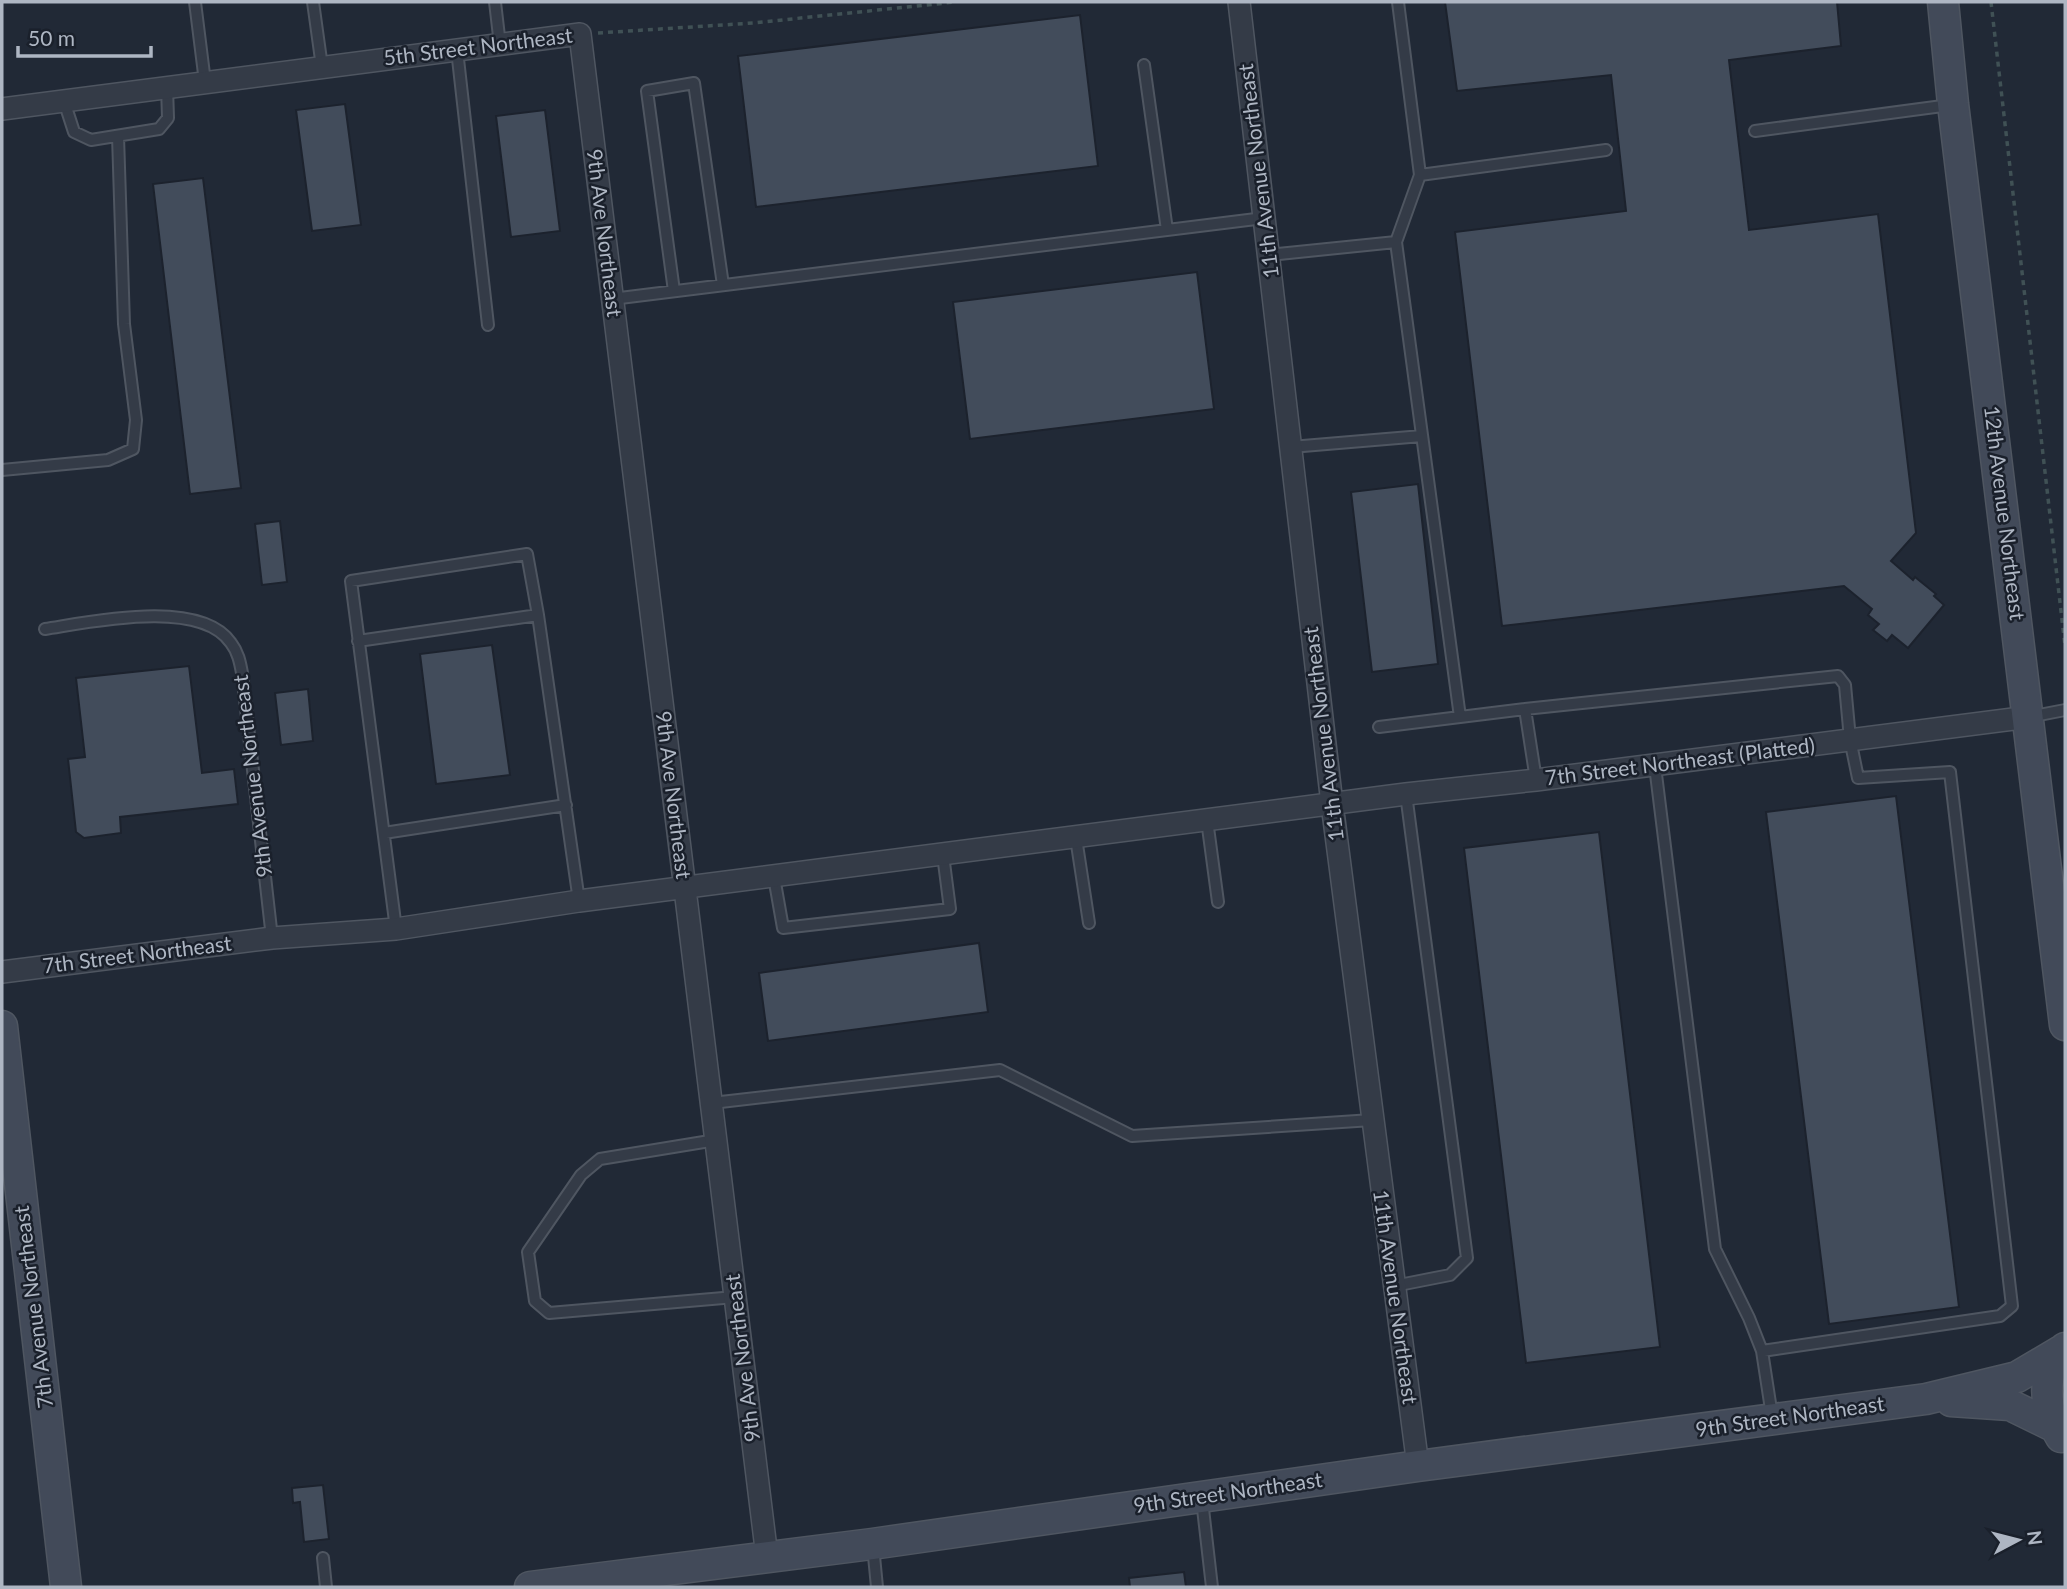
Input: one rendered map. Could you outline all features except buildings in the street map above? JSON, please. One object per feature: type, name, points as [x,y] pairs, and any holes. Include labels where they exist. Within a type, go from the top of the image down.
[{"type":"street","name":"11th Avenue Northeast","points":[[1240,2],[1332,804],[1418,1466]]},
{"type":"street","name":"12th Avenue Northeast","points":[[1943,2],[1953,104],[2065,1025]]},
{"type":"street","name":"5th Street Northeast","points":[[2,109],[580,34]]},
{"type":"street","name":"9th Ave Northeast","points":[[580,34],[767,1557]]},
{"type":"street","name":"7th Street Northeast (Platted)","points":[[774,877],[1406,794],[1655,766],[2029,718]]},
{"type":"street","name":"7th Street Northeast","points":[[2,972],[272,938],[396,929],[579,901],[774,877]]},
{"type":"street","name":"7th Avenue Northeast","points":[[2,1026],[66,1587]]},
{"type":"street","name":"9th Street Northeast","points":[[530,1587],[872,1544],[1418,1466],[1926,1399],[2017,1377],[2063,1349]]},
{"type":"street","points":[[2062,1438],[2048,1405],[2048,1383],[2053,1365],[2063,1349]]},
{"type":"street","name":"9th Street Northeast","points":[[1926,1399],[2010,1405],[2062,1438]]},
{"type":"lane","points":[[195,2],[205,82]]},
{"type":"lane","points":[[313,2],[322,67]]},
{"type":"lane","points":[[495,2],[500,45]]},
{"type":"lane","points":[[1398,2],[1420,174],[1396,242],[1460,717]]},
{"type":"lane","points":[[457,50],[488,325]]},
{"type":"lane","points":[[1144,65],[1167,230]]},
{"type":"lane","points":[[674,291],[647,91],[694,83],[723,285]]},
{"type":"lane","points":[[64,101],[74,132],[90,140],[159,129],[168,118],[167,87]]},
{"type":"lane","points":[[1755,131],[1953,104]]},
{"type":"lane","points":[[2,470],[108,460],[133,449],[136,420],[124,324],[118,136]]},
{"type":"lane","points":[[1420,174],[1606,150]]},
{"type":"lane","points":[[612,299],[1264,218]]},
{"type":"lane","points":[[1269,255],[1396,242]]},
{"type":"lane","points":[[1291,447],[1422,436]]},
{"type":"lane","points":[[396,929],[351,581],[527,554],[579,901]]},
{"type":"lane","name":"9th Avenue Northeast","points":[[44,629],[141,615],[190,620],[221,632],[230,641],[238,654],[242,673],[272,938]]},
{"type":"lane","points":[[358,641],[538,615]]},
{"type":"lane","points":[[1379,727],[1838,676],[1845,685],[1850,740],[1858,778],[1950,772],[2012,1306],[2000,1315],[1762,1351]]},
{"type":"lane","points":[[1525,709],[1536,780]]},
{"type":"lane","points":[[2029,718],[2065,710]]},
{"type":"lane","points":[[1655,766],[1714,1249],[1749,1318],[1762,1351],[1772,1420]]},
{"type":"lane","points":[[1394,1286],[1450,1275],[1467,1258],[1406,794]]},
{"type":"lane","points":[[384,833],[566,805]]},
{"type":"lane","points":[[1207,820],[1217,902]]},
{"type":"lane","points":[[1076,838],[1089,923]]},
{"type":"lane","points":[[774,877],[783,928],[950,909],[943,855]]},
{"type":"lane","points":[[712,1102],[1000,1070],[1132,1136],[1371,1120]]},
{"type":"lane","points":[[716,1140],[600,1159],[581,1175],[528,1252],[535,1301],[549,1313],[735,1297]]},
{"type":"lane","points":[[1202,1497],[1212,1587]]},
{"type":"lane","points":[[872,1544],[877,1587]]},
{"type":"lane","points":[[323,1558],[326,1587]]},
{"type":"path","name":"5th Street Northeast","points":[[580,34],[753,23],[955,2]]},
{"type":"path","points":[[1991,2],[2065,646]]}]
